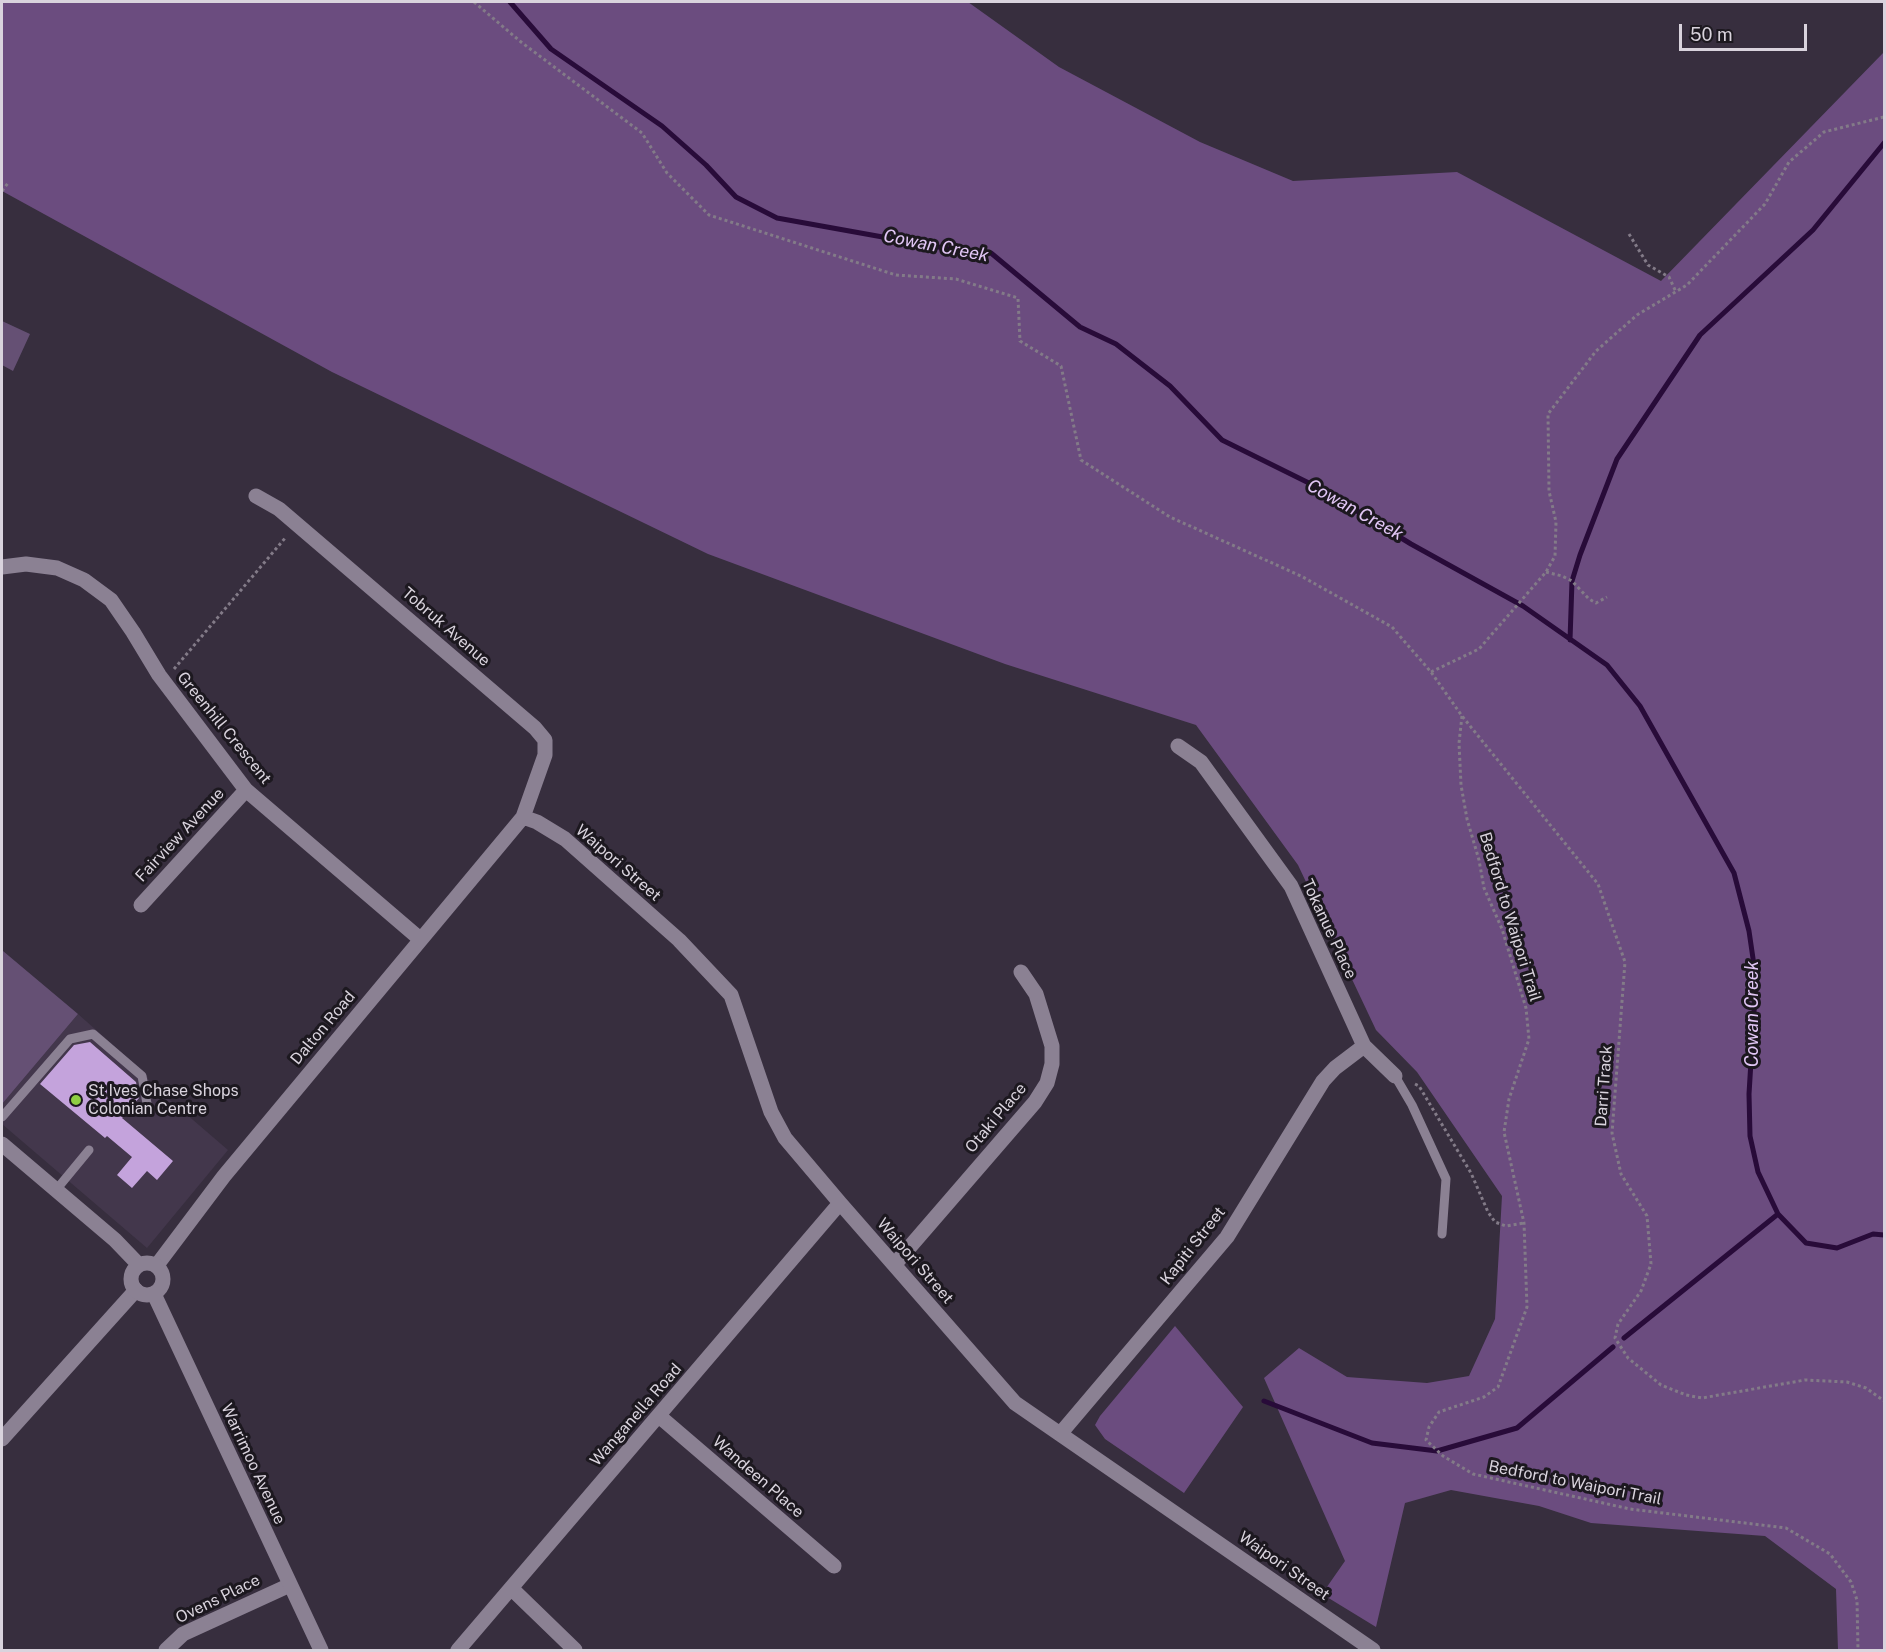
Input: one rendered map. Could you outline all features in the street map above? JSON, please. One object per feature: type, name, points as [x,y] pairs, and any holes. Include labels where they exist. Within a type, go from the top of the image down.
[{"type":"street","name":"Tobruk Avenue","points":[[256,496],[279,508],[536,728],[545,740],[545,755],[523,817]]},
{"type":"street","name":"Greenhill Crescent","points":[[2,567],[27,564],[57,568],[84,580],[111,600],[163,681],[246,790],[420,939]]},
{"type":"street","name":"Tokanue Place","points":[[1178,746],[1201,762],[1291,886],[1364,1046],[1395,1076]]},
{"type":"street","name":"Fairview Avenue","points":[[141,905],[246,790]]},
{"type":"street","name":"Dalton Road","points":[[157,1265],[224,1176],[523,817]]},
{"type":"street","name":"Waipori Street","points":[[523,817],[537,822],[565,839],[679,940],[731,995],[771,1112],[785,1138],[1015,1403],[1373,1650]]},
{"type":"street","name":"Otaki Place","points":[[895,1264],[1035,1102],[1047,1083],[1052,1064],[1052,1046],[1036,994],[1021,972]]},
{"type":"street","name":"Kapiti Street","points":[[1060,1434],[1227,1238],[1323,1081],[1335,1068],[1364,1046]]},
{"type":"street","points":[[2,1144],[115,1240],[139,1265]]},
{"type":"street","name":"Wanganella Road","points":[[458,1650],[840,1203]]},
{"type":"street","points":[[149,1262],[157,1265],[162,1271],[162,1287],[154,1294],[143,1294],[132,1284],[132,1273],[139,1265],[149,1262]]},
{"type":"street","points":[[2,1439],[136,1290]]},
{"type":"street","name":"Warrimoo Avenue","points":[[154,1294],[321,1650]]},
{"type":"street","name":"Wandeen Place","points":[[659,1416],[834,1566]]},
{"type":"street","name":"Ovens Place","points":[[166,1650],[183,1634],[290,1585]]},
{"type":"street","points":[[511,1588],[575,1650]]},
{"type":"lane","points":[[2,1117],[70,1039],[93,1034],[142,1076],[148,1109]]},
{"type":"lane","points":[[1395,1076],[1412,1105],[1446,1179],[1442,1234]]},
{"type":"lane","points":[[56,1191],[89,1150]]},
{"type":"path","points":[[474,2],[521,42],[642,134],[667,173],[709,215],[896,275],[956,279],[1018,298],[1020,341],[1061,366],[1081,460],[1170,517],[1301,576],[1392,627],[1431,672],[1462,716]]},
{"type":"path","points":[[1431,672],[1479,649],[1546,572],[1555,556],[1556,522],[1549,492],[1548,414],[1596,351],[1637,315],[1687,285],[1765,204],[1789,162],[1824,132],[1884,117]]},
{"type":"path","points":[[2,191],[8,183]]},
{"type":"path","points":[[1629,234],[1648,265],[1669,277],[1676,292]]},
{"type":"path","points":[[163,681],[297,524]]},
{"type":"path","points":[[1546,572],[1572,581],[1588,599],[1596,603],[1607,597]]},
{"type":"path","name":"Bedford to Waipori Trail","points":[[1462,716],[1459,743],[1461,785],[1467,819],[1484,888],[1502,929],[1526,1008],[1528,1039],[1509,1100],[1504,1132],[1524,1223],[1527,1307],[1498,1387],[1484,1397],[1439,1412],[1429,1427],[1426,1440],[1443,1456],[1473,1474],[1630,1509],[1786,1528],[1830,1554],[1851,1582],[1857,1600],[1858,1650]]},
{"type":"path","name":"Darri Track","points":[[1462,716],[1598,884],[1625,962],[1612,1133],[1621,1174],[1647,1216],[1652,1264],[1641,1291],[1618,1324],[1615,1338],[1628,1358],[1661,1385],[1686,1395],[1702,1398],[1805,1380],[1846,1382],[1866,1388],[1884,1401]]},
{"type":"path","points":[[1395,1076],[1406,1078],[1419,1086],[1471,1173],[1488,1212],[1495,1222],[1506,1226],[1524,1223]]},
{"type":"shaded area","points":[[2,2],[968,2],[1059,67],[1200,142],[1293,181],[1457,172],[1661,281],[1884,52],[1884,1650],[1838,1650],[1836,1589],[1765,1536],[1591,1523],[1539,1506],[1451,1490],[1405,1503],[1376,1627],[1322,1594],[1345,1561],[1264,1378],[1299,1348],[1347,1377],[1427,1383],[1469,1376],[1495,1319],[1502,1196],[1417,1072],[1376,1030],[1298,865],[1196,725],[1005,664],[708,554],[332,372],[2,191]]},
{"type":"shaded area","points":[[2,321],[30,334],[13,371],[2,365]]},
{"type":"shaded area","points":[[3,951],[78,1014],[2,1104],[2,953]]},
{"type":"shaded area","points":[[78,1014],[146,1074],[150,1083],[228,1150],[147,1248],[2,1124],[2,1104]]},
{"type":"shaded area","points":[[1175,1326],[1243,1407],[1184,1493],[1105,1439],[1095,1425]]},
{"type":"building","points":[[90,1042],[136,1082],[139,1098],[122,1118],[173,1161],[157,1180],[147,1171],[132,1188],[117,1175],[132,1157],[107,1136],[105,1138],[40,1084],[74,1045]]},
{"type":"waterway","name":"Cowan Creek","points":[[510,2],[551,49],[662,126],[706,165],[736,197],[777,218],[955,250],[991,253],[1080,327],[1116,344],[1170,386],[1222,440],[1321,489],[1411,544],[1523,606],[1607,665],[1640,706],[1734,873],[1749,931],[1756,979],[1749,1094],[1750,1136],[1758,1172],[1778,1214],[1806,1243],[1837,1248],[1873,1234],[1884,1235]]},
{"type":"waterway","points":[[1570,640],[1572,581],[1617,459],[1700,335],[1813,230],[1884,143]]},
{"type":"waterway","points":[[1624,1338],[1778,1214]]},
{"type":"waterway","points":[[1264,1401],[1372,1443],[1437,1451],[1517,1428],[1613,1347]]},
{"type":"place","name":"St Ives Chase Shops Colonian Centre","points":[[76,1100]]}]
